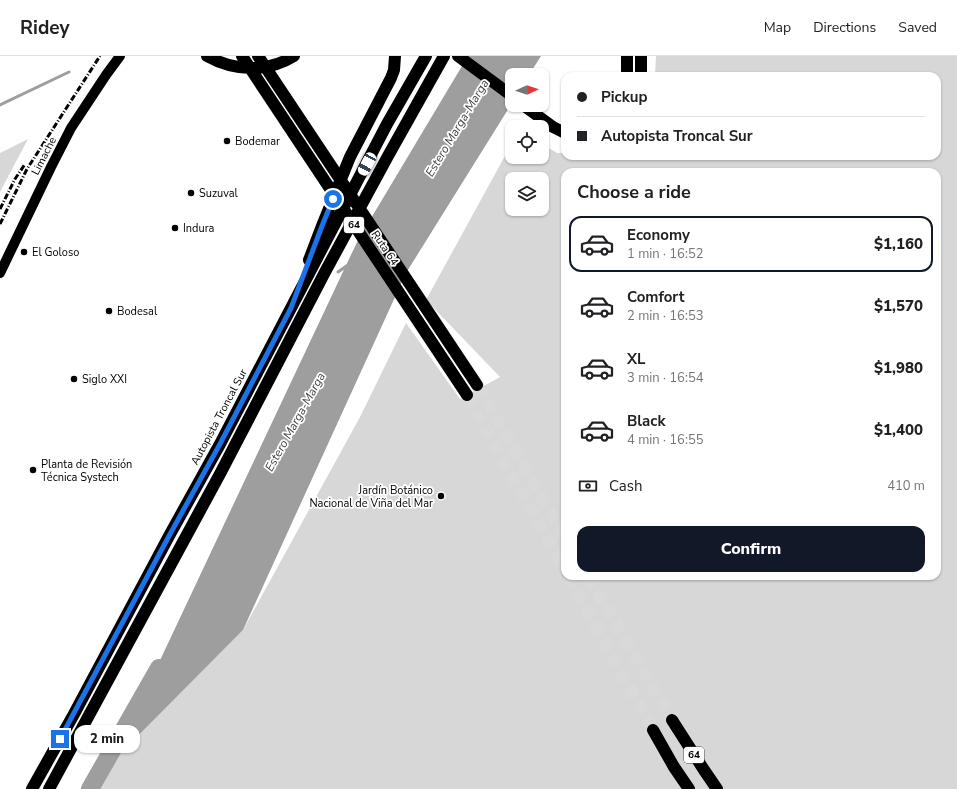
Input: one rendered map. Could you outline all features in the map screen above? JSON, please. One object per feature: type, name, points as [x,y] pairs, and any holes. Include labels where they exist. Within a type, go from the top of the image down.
[{"type":"highway","points":[[207,56],[222,64],[254,68],[268,67],[282,63],[294,56]]},
{"type":"highway","name":"Ruta 64","points":[[242,56],[467,395]]},
{"type":"highway","name":"Ruta 64","points":[[258,56],[477,385]]},
{"type":"highway","points":[[291,308],[350,157],[391,78],[394,70],[395,56]]},
{"type":"highway","name":"Autopista Troncal Sur","points":[[32,789],[220,444],[387,124],[426,56]]},
{"type":"highway","points":[[49,789],[221,472],[277,367],[325,272],[444,56]]},
{"type":"highway","points":[[388,156],[430,95],[454,56]]},
{"type":"highway","points":[[458,56],[505,91]]},
{"type":"highway","points":[[627,56],[627,72]]},
{"type":"highway","points":[[641,56],[641,72]]},
{"type":"highway","points":[[533,112],[542,119],[559,127]]},
{"type":"highway","name":"64","points":[[672,720],[717,789]]},
{"type":"highway","name":"64","points":[[653,730],[674,767],[689,789]]},
{"type":"main road","name":"Limache","points":[[0,273],[71,128],[120,56]]},
{"type":"shaded area","name":"Jardín Botánico Nacional de Viña del Mar","points":[[656,56],[957,56],[957,789],[99,789],[120,754],[243,630],[360,417],[406,323],[460,399],[500,377],[426,300],[505,156],[505,164],[549,164],[549,148],[557,153],[561,153],[561,160],[941,160],[941,72],[655,72]]},
{"type":"shaded area","points":[[28,139],[0,192],[0,153]]},
{"type":"water","points":[[468,56],[541,56],[533,68],[505,68],[505,112],[506,112],[406,273],[243,630],[120,754],[99,789],[90,789],[146,690],[358,240]]},
{"type":"waterway","points":[[0,105],[69,72]]},
{"type":"waterway","points":[[338,272],[348,265]]},
{"type":"waterway","name":"Estero Marga-Marga","points":[[90,789],[159,668]]},
{"type":"tunnel","points":[[477,385],[561,530]]},
{"type":"tunnel","points":[[467,395],[561,564]]},
{"type":"tunnel","points":[[570,580],[653,730]]},
{"type":"tunnel","points":[[590,580],[672,720]]},
{"type":"railway","points":[[0,224],[27,169],[100,56]]},
{"type":"railway","points":[[0,209],[15,179],[25,164]]},
{"type":"place","name":"Bodemar","points":[[227,141]]},
{"type":"place","name":"Suzuval","points":[[191,193]]},
{"type":"place","name":"Indura","points":[[175,228]]},
{"type":"place","name":"El Goloso","points":[[24,252]]},
{"type":"place","name":"Bodesal","points":[[109,311]]},
{"type":"place","name":"Siglo XXI","points":[[74,379]]},
{"type":"place","name":"Planta de Revisión Técnica Systech","points":[[33,470]]},
{"type":"place","name":"Jardín Botánico Nacional de Viña del Mar","points":[[441,496]]},
{"type":"route","points":[[60,739],[220,444],[291,308],[333,199]]}]
